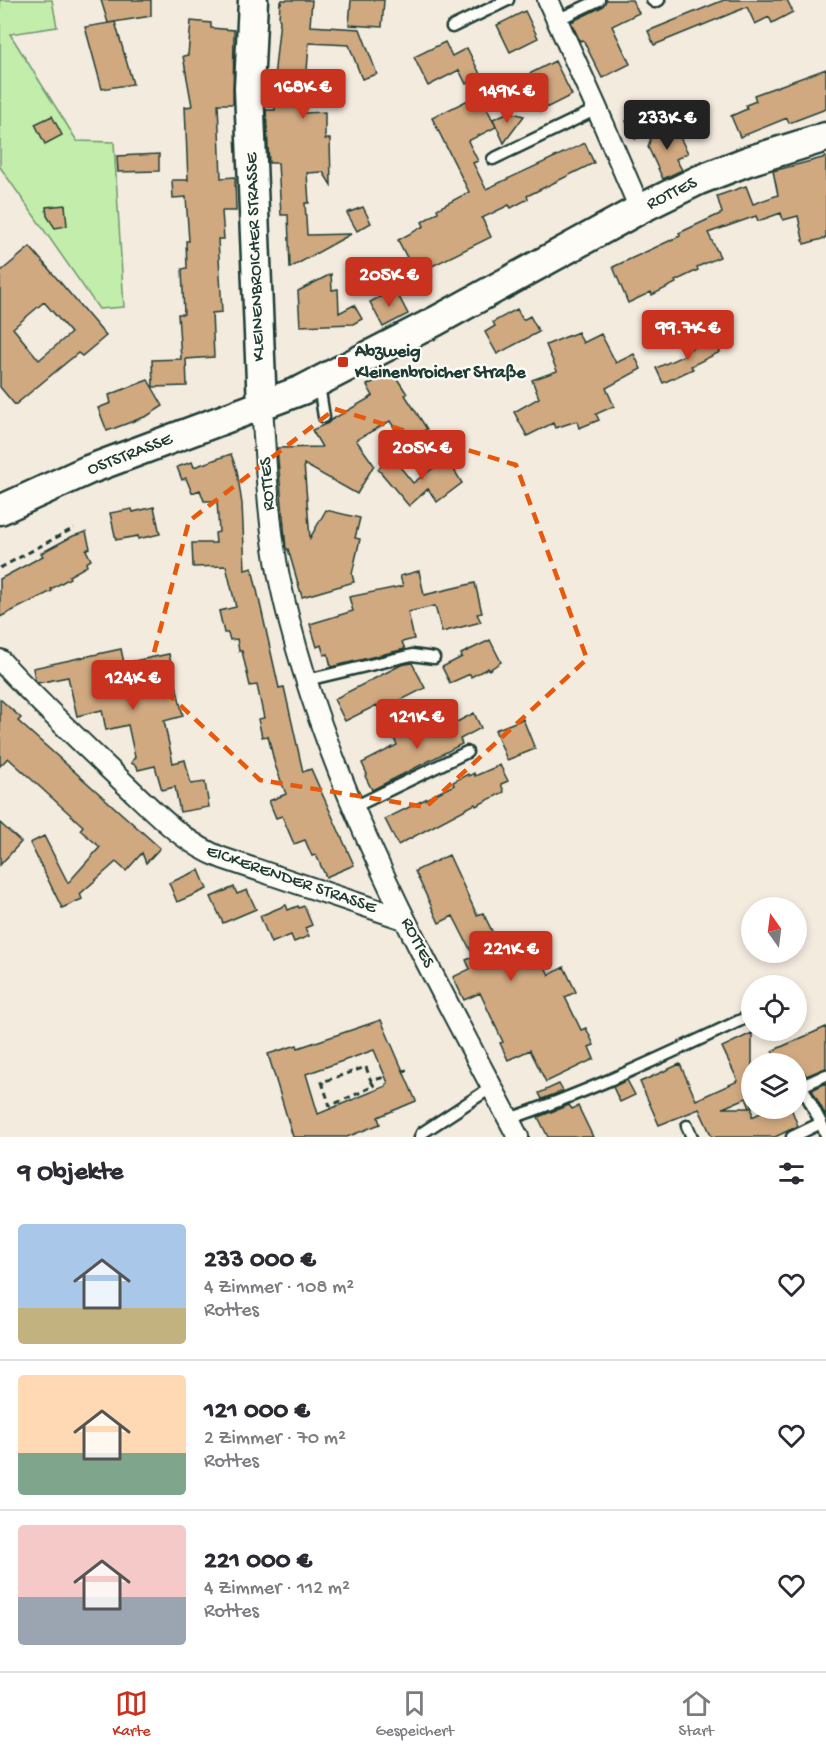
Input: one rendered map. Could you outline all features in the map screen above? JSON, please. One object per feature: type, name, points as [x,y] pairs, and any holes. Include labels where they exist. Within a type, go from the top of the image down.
[{"type":"street","name":"KLEINENBROICHER STRASSE","points":[[253,0],[249,89],[262,406]]},
{"type":"street","points":[[548,0],[640,209]]},
{"type":"street","name":"ROTTES","points":[[518,1137],[404,919],[352,808],[327,742],[291,627],[274,549],[262,406],[318,381],[436,321],[640,209],[725,170],[826,137]]},
{"type":"street","name":"OSTSTRASSE","points":[[0,510],[88,470],[262,406]]},
{"type":"street","name":"EICKERENDER STRASSE","points":[[0,660],[93,753],[168,824],[194,845],[222,858],[404,919]]},
{"type":"lane","points":[[452,27],[508,0]]},
{"type":"lane","points":[[557,20],[599,0]]},
{"type":"lane","points":[[652,0],[655,2],[659,0]]},
{"type":"lane","points":[[493,159],[597,109]]},
{"type":"lane","points":[[318,381],[324,417]]},
{"type":"lane","points":[[307,680],[412,655],[434,658]]},
{"type":"lane","points":[[352,808],[467,752]]},
{"type":"lane","points":[[509,1119],[545,1107],[613,1078],[741,1020]]},
{"type":"lane","points":[[826,1075],[802,1086],[826,1135]]},
{"type":"lane","points":[[420,1137],[422,1133],[492,1087]]},
{"type":"lane","points":[[792,1137],[821,1124]]},
{"type":"lane","points":[[687,1126],[692,1137]]},
{"type":"path","points":[[0,568],[74,528]]},
{"type":"path","points":[[366,1067],[371,1081],[374,1086],[330,1106],[322,1082],[366,1067]]},
{"type":"path","points":[[371,1081],[386,1077]]},
{"type":"highlighted area","points":[[335,409],[516,465],[587,659],[426,807],[260,780],[148,675],[189,521]]},
{"type":"green space","points":[[0,0],[52,0],[57,27],[10,34],[77,141],[114,142],[124,307],[99,309],[0,167]]},
{"type":"building","points":[[101,0],[151,0],[151,16],[108,23]]},
{"type":"building","points":[[282,0],[312,0],[310,26],[360,29],[377,74],[362,79],[349,45],[309,43],[304,113],[325,112],[325,139],[330,139],[331,185],[323,172],[307,173],[309,203],[305,203],[307,235],[351,234],[290,268],[288,215],[281,215],[278,163],[269,163],[266,110],[275,110],[276,79],[274,78]]},
{"type":"building","points":[[351,0],[384,0],[382,27],[349,25]]},
{"type":"building","points":[[606,0],[632,0],[639,13],[612,26],[630,64],[602,78],[571,22],[602,7]]},
{"type":"building","points":[[724,0],[787,0],[793,12],[772,23],[769,17],[755,24],[747,7],[654,45],[648,31]]},
{"type":"building","points":[[525,11],[538,38],[510,52],[497,25]]},
{"type":"building","points":[[191,21],[211,23],[211,28],[234,30],[233,104],[218,104],[221,178],[235,177],[236,211],[222,211],[224,239],[218,239],[222,312],[212,313],[214,357],[186,359],[187,386],[153,387],[152,360],[181,359],[178,314],[184,314],[182,269],[187,268],[186,241],[189,241],[186,197],[173,198],[172,180],[188,180],[185,107],[192,106],[183,56],[188,55]]},
{"type":"building","points":[[115,22],[133,84],[102,89],[85,27]]},
{"type":"building","points":[[445,42],[452,56],[467,48],[481,76],[466,84],[459,70],[428,86],[414,57]]},
{"type":"building","points":[[555,61],[572,95],[540,111],[523,77]]},
{"type":"building","points":[[826,69],[826,109],[789,123],[787,118],[740,137],[731,116],[747,109],[746,105],[756,101],[754,95]]},
{"type":"building","points":[[480,94],[496,127],[468,141],[478,161],[473,163],[486,189],[585,143],[594,163],[527,196],[528,199],[511,208],[509,205],[482,218],[491,237],[428,268],[432,277],[420,283],[398,240],[424,226],[422,222],[438,212],[437,209],[469,192],[432,118]]},
{"type":"building","points":[[645,111],[654,130],[635,139],[626,121]]},
{"type":"building","points":[[509,112],[524,116],[504,143],[493,119]]},
{"type":"building","points":[[52,116],[62,135],[45,144],[35,124]]},
{"type":"building","points":[[673,124],[688,153],[676,159],[682,170],[663,179],[648,147],[652,134]]},
{"type":"building","points":[[159,154],[159,171],[118,172],[117,156]]},
{"type":"building","points":[[826,157],[826,238],[804,244],[798,216],[783,220],[781,213],[758,221],[756,216],[708,233],[720,257],[697,267],[698,270],[652,295],[651,292],[628,303],[613,267],[680,236],[679,233],[722,213],[717,196],[746,186],[753,204],[778,195],[773,171]]},
{"type":"building","points":[[65,205],[67,226],[55,228],[47,216],[46,207]]},
{"type":"building","points":[[363,207],[371,223],[357,231],[347,213]]},
{"type":"building","points":[[30,247],[106,336],[82,356],[78,353],[15,405],[0,387],[0,272]],"holes":[[[44,302],[71,333],[39,360],[13,328]]]},
{"type":"building","points":[[331,274],[332,290],[338,289],[339,313],[354,305],[362,319],[353,324],[300,326],[298,291]]},
{"type":"building","points":[[395,289],[408,314],[383,327],[370,302]]},
{"type":"building","points":[[517,309],[523,320],[530,316],[539,332],[497,354],[485,332],[495,326],[493,322]]},
{"type":"building","points":[[578,332],[583,343],[601,334],[616,363],[634,354],[641,369],[606,388],[614,406],[596,414],[599,420],[579,428],[577,421],[555,428],[553,423],[527,436],[514,412],[539,398],[532,380],[557,371],[546,345]]},
{"type":"building","points":[[713,338],[720,352],[691,366],[693,369],[663,383],[656,368],[685,355],[683,352]]},
{"type":"building","points":[[394,374],[427,429],[404,443],[390,421],[356,440],[374,465],[357,494],[304,464],[310,538],[326,510],[360,518],[355,538],[360,539],[352,574],[354,582],[302,597],[288,549],[286,549],[277,448],[322,447],[312,430],[373,396],[367,385]]},
{"type":"building","points":[[148,380],[163,406],[147,416],[107,431],[98,408],[111,403],[109,395]]},
{"type":"building","points":[[231,454],[237,471],[242,504],[245,570],[252,568],[279,688],[284,687],[303,772],[311,769],[354,865],[326,877],[316,855],[312,856],[305,840],[294,844],[282,816],[276,818],[269,801],[286,794],[275,765],[268,736],[262,737],[258,719],[264,718],[257,685],[250,686],[237,639],[230,640],[228,633],[224,633],[219,611],[236,607],[226,566],[193,567],[192,543],[216,543],[215,533],[219,532],[217,501],[204,501],[200,490],[192,493],[186,478],[182,480],[177,467],[192,462],[194,467]]},
{"type":"building","points":[[392,457],[413,483],[448,457],[455,466],[453,468],[462,483],[437,502],[428,489],[409,506],[378,469]]},
{"type":"building","points":[[154,507],[160,534],[138,539],[138,536],[116,540],[110,513],[132,509],[133,512]]},
{"type":"building","points":[[86,532],[90,548],[86,550],[91,560],[86,563],[87,566],[69,576],[70,578],[51,589],[52,591],[0,617],[0,579],[43,556],[41,553],[73,536]]},
{"type":"building","points":[[419,571],[424,595],[475,583],[482,613],[477,614],[481,622],[442,632],[435,606],[408,612],[414,639],[402,642],[405,649],[331,667],[328,654],[324,655],[321,645],[317,647],[310,624],[353,611],[349,597],[403,586],[400,576]]},
{"type":"building","points":[[490,640],[501,662],[489,670],[488,668],[471,677],[470,674],[450,683],[442,667],[462,657],[461,654]]},
{"type":"building","points":[[121,649],[124,663],[169,654],[183,716],[164,721],[173,763],[185,760],[191,784],[205,782],[209,807],[180,812],[175,787],[162,790],[155,766],[138,770],[137,766],[131,763],[135,757],[128,725],[106,730],[102,710],[77,716],[68,677],[38,683],[35,680],[33,668]]},
{"type":"building","points":[[412,663],[425,688],[395,703],[397,708],[387,713],[381,713],[377,705],[345,721],[334,699],[401,665]]},
{"type":"building","points":[[0,699],[21,718],[18,721],[160,848],[146,863],[142,853],[126,871],[116,862],[80,894],[82,899],[62,908],[30,843],[44,836],[68,883],[100,847],[80,830],[83,826],[8,758],[0,766]]},
{"type":"building","points":[[474,713],[481,728],[460,739],[462,744],[372,790],[362,763],[397,745],[389,729],[412,739],[450,720],[453,724]]},
{"type":"building","points":[[523,719],[535,749],[507,760],[495,730]]},
{"type":"building","points":[[500,765],[508,781],[501,784],[504,792],[476,806],[475,804],[398,845],[385,819],[454,785],[453,782],[468,774],[469,776],[474,773],[475,776]]},
{"type":"building","points":[[0,823],[21,842],[0,865]]},
{"type":"building","points":[[449,855],[477,915],[483,913],[499,945],[523,933],[529,933],[549,975],[564,967],[576,992],[565,997],[581,1030],[586,1028],[594,1045],[589,1047],[594,1059],[546,1082],[530,1050],[508,1060],[500,1043],[503,1042],[480,993],[464,1000],[453,977],[470,969],[466,960],[474,957],[453,916],[439,923],[415,871]]},
{"type":"building","points":[[199,870],[207,889],[177,902],[169,883]]},
{"type":"building","points":[[234,887],[237,894],[247,890],[256,909],[223,923],[211,897]]},
{"type":"building","points":[[286,905],[288,910],[304,906],[312,925],[305,928],[309,936],[294,942],[291,935],[271,943],[260,916]]},
{"type":"building","points":[[381,1020],[416,1101],[378,1117],[380,1124],[347,1137],[293,1137],[268,1054],[297,1045],[298,1048]],"holes":[[[374,1050],[388,1083],[386,1086],[318,1114],[306,1074]]]},
{"type":"building","points":[[826,1027],[826,1068],[807,1076],[807,1053],[773,1053],[772,1051],[794,1041],[807,1041],[807,1035]]},
{"type":"building","points":[[741,1038],[741,1041],[752,1041],[752,1053],[741,1053],[741,1100],[723,1108],[741,1108],[741,1119],[795,1119],[798,1126],[775,1137],[712,1137],[699,1109],[659,1125],[640,1082],[680,1064],[696,1100],[738,1081],[722,1047]]},
{"type":"building","points":[[627,1080],[635,1095],[620,1102],[613,1087]]},
{"type":"building","points":[[826,1083],[826,1116],[812,1090]]},
{"type":"building","points":[[559,1084],[563,1091],[542,1099],[539,1093]]},
{"type":"building","points":[[569,1105],[572,1109],[578,1106],[593,1137],[548,1137],[538,1117]]},
{"type":"place","name":"Abzweig Kleinenbroicher Straße","points":[[343,362]]}]
